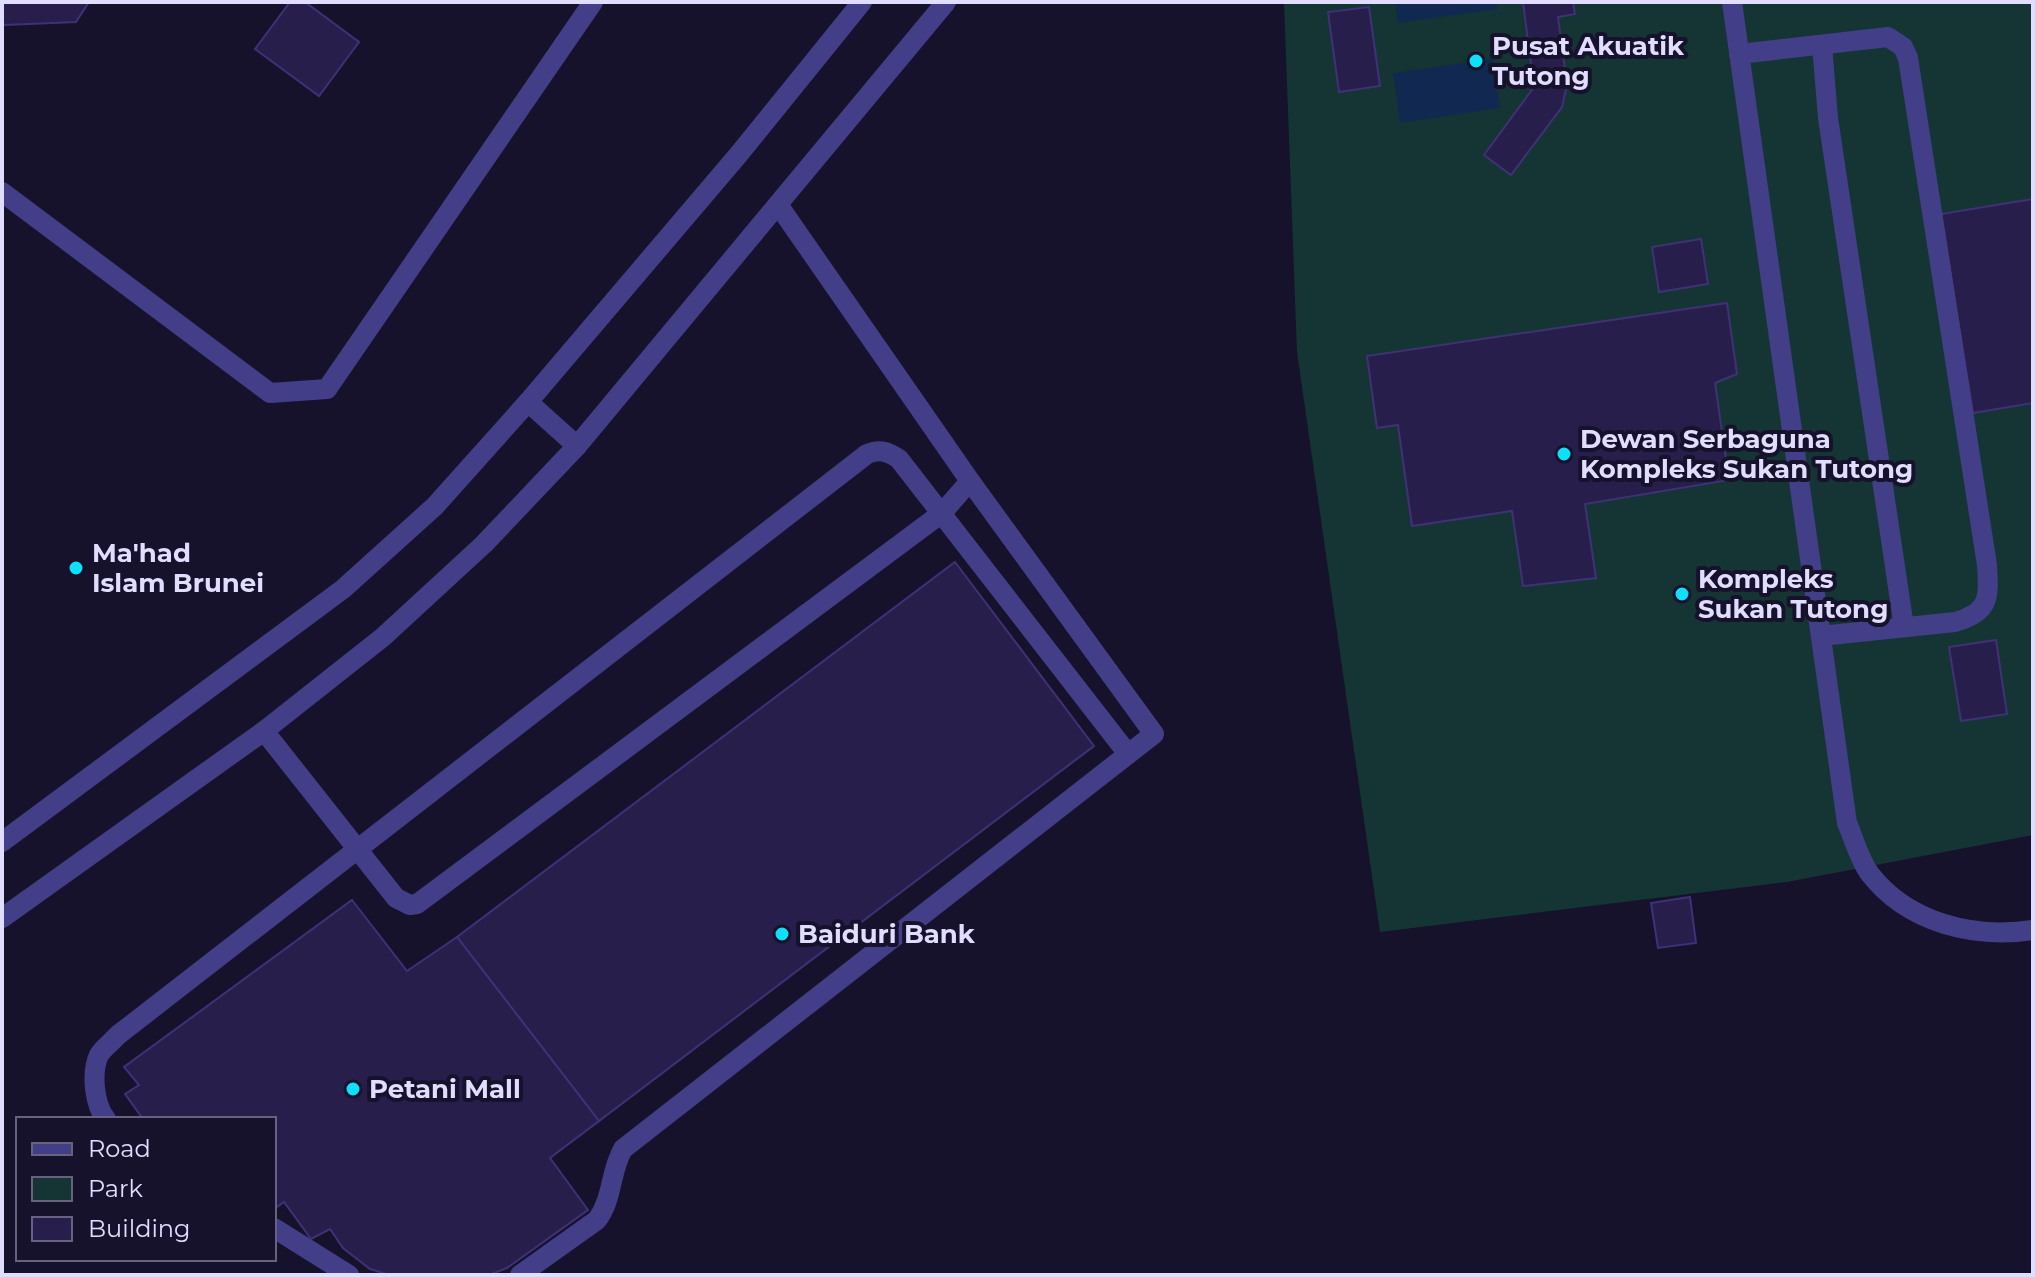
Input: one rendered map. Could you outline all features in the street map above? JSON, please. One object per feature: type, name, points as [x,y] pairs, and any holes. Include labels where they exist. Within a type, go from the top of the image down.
[{"type":"street","points":[[2,192],[270,393],[327,389],[593,2]]},
{"type":"street","points":[[2,842],[343,589],[435,506],[528,402],[739,154],[862,2]]},
{"type":"street","points":[[2,918],[264,731],[383,637],[484,544],[577,446],[946,2]]},
{"type":"street","points":[[1732,2],[1847,823],[1869,873],[1908,910],[1960,929],[2033,930]]},
{"type":"street","points":[[1739,54],[1888,37],[1903,47],[1908,58],[1987,565],[1988,591],[1984,608],[1972,617],[1955,622],[1821,636]]},
{"type":"street","points":[[1822,45],[1828,118],[1904,627]]},
{"type":"street","points":[[520,1275],[597,1220],[604,1211],[617,1160],[623,1149],[1154,734],[970,481],[779,206]]},
{"type":"street","points":[[528,402],[577,446]]},
{"type":"street","points":[[104,1117],[94,1084],[99,1055],[118,1035],[867,454],[878,450],[899,459],[1128,754]]},
{"type":"street","points":[[264,731],[396,898],[410,905],[417,904],[942,513],[970,481]]},
{"type":"street","points":[[276,1229],[349,1275]]},
{"type":"green space","name":"Kompleks Sukan Tutong","points":[[1284,2],[2033,2],[2033,835],[1787,882],[1380,932],[1297,352]]},
{"type":"water","points":[[1395,2],[1497,2],[1498,9],[1398,23]]},
{"type":"water","points":[[1493,59],[1500,108],[1400,123],[1393,73]]},
{"type":"building","points":[[2,2],[89,2],[76,22],[5,25],[2,24]]},
{"type":"building","points":[[290,2],[305,2],[359,42],[319,96],[255,49]]},
{"type":"building","points":[[1523,2],[1573,2],[1575,14],[1558,17],[1567,85],[1562,107],[1511,175],[1484,155],[1534,87]]},
{"type":"building","points":[[1369,7],[1380,86],[1339,92],[1328,12]]},
{"type":"building","points":[[2033,199],[2033,403],[1973,413],[1941,214]]},
{"type":"building","points":[[1701,239],[1708,284],[1659,292],[1652,247]]},
{"type":"building","name":"Dewan Serbaguna Kompleks Sukan Tutong","points":[[1727,303],[1737,374],[1715,383],[1729,480],[1585,504],[1596,578],[1523,586],[1512,511],[1412,526],[1398,425],[1377,428],[1367,356]]},
{"type":"building","points":[[955,562],[1094,746],[599,1121],[457,937]]},
{"type":"building","points":[[1996,640],[2007,714],[1961,721],[1949,647]]},
{"type":"building","points":[[1690,897],[1696,943],[1658,948],[1651,903]]},
{"type":"building","name":"Petani Mall","points":[[352,900],[407,971],[457,937],[599,1121],[550,1158],[588,1210],[507,1268],[489,1275],[389,1275],[370,1269],[343,1248],[330,1229],[311,1239],[284,1202],[276,1208],[276,1117],[142,1117],[125,1094],[139,1085],[124,1067]]},
{"type":"place","name":"Pusat Akuatik Tutong","points":[[1476,61]]},
{"type":"place","name":"Dewan Serbaguna Kompleks Sukan Tutong","points":[[1564,454]]},
{"type":"place","name":"Ma'had Islam Brunei","points":[[76,568]]},
{"type":"place","name":"Kompleks Sukan Tutong","points":[[1682,594]]},
{"type":"place","name":"Baiduri Bank","points":[[782,934]]},
{"type":"place","name":"Petani Mall","points":[[353,1089]]}]
